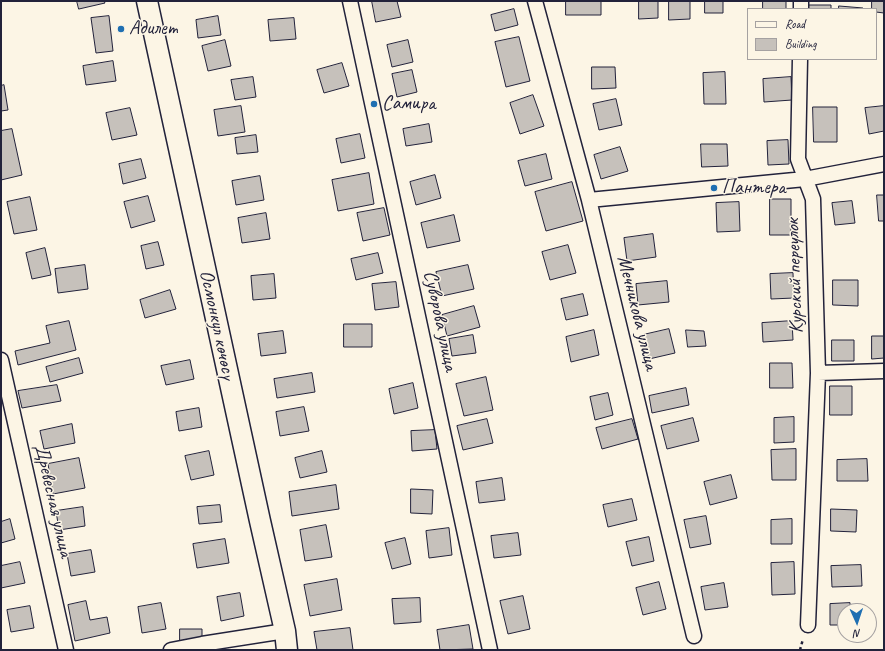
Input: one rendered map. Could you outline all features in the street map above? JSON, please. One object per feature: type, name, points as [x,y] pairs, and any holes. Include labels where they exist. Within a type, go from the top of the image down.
[{"type":"street","name":"Осмонкул көчөсү","points":[[147,1],[286,640]]},
{"type":"street","name":"Суворова улица","points":[[350,1],[490,650]]},
{"type":"street","name":"Мечникова улица","points":[[535,1],[589,200],[694,636]]},
{"type":"street","name":"Курский переулок","points":[[800,60],[798,159],[813,199],[818,374],[808,625]]},
{"type":"street","points":[[589,200],[805,179],[884,164]]},
{"type":"street","name":"Древесная улица","points":[[1,360],[66,650]]},
{"type":"street","points":[[818,374],[884,371]]},
{"type":"street","points":[[171,650],[202,644],[286,640]]},
{"type":"building","points":[[77,1],[104,1],[105,3],[79,9]]},
{"type":"building","points":[[372,1],[397,1],[401,17],[376,22]]},
{"type":"building","points":[[566,1],[601,1],[601,15],[566,15]]},
{"type":"building","points":[[639,1],[658,1],[658,18],[639,19]]},
{"type":"building","points":[[669,1],[690,1],[690,19],[669,20]]},
{"type":"building","points":[[705,1],[723,1],[723,13],[705,13]]},
{"type":"building","points":[[763,1],[786,1],[786,8],[763,8]]},
{"type":"building","points":[[872,1],[884,1],[884,13],[877,12],[877,8],[872,8]]},
{"type":"building","points":[[807,5],[831,5],[831,8],[807,8]]},
{"type":"building","points":[[839,6],[863,8],[839,8]]},
{"type":"building","points":[[514,9],[518,25],[495,31],[491,15]]},
{"type":"building","points":[[109,16],[113,51],[96,53],[91,18]]},
{"type":"building","points":[[218,16],[221,35],[198,38],[196,20]]},
{"type":"building","points":[[294,18],[296,39],[270,41],[268,20]]},
{"type":"building","points":[[519,37],[530,81],[506,87],[495,42]]},
{"type":"building","points":[[225,40],[231,66],[208,71],[202,46]]},
{"type":"building","points":[[408,40],[413,62],[392,67],[387,45]]},
{"type":"building","points":[[113,61],[116,81],[86,85],[83,66]]},
{"type":"building","points":[[342,63],[349,86],[324,93],[317,70]]},
{"type":"building","points":[[592,67],[615,67],[616,88],[592,89]]},
{"type":"building","points":[[412,70],[417,92],[397,97],[392,74]]},
{"type":"building","points":[[725,72],[726,104],[704,104],[703,73]]},
{"type":"building","points":[[253,77],[256,97],[235,100],[231,80]]},
{"type":"building","points":[[791,77],[792,100],[764,102],[763,79]]},
{"type":"building","points":[[4,85],[8,110],[1,111],[1,86]]},
{"type":"building","points":[[533,95],[544,126],[520,134],[510,103]]},
{"type":"building","points":[[616,99],[622,125],[599,130],[593,104]]},
{"type":"building","points":[[241,106],[245,132],[218,136],[214,110]]},
{"type":"building","points":[[884,106],[884,131],[869,134],[865,108]]},
{"type":"building","points":[[813,107],[837,107],[837,142],[814,142]]},
{"type":"building","points":[[130,108],[137,135],[112,140],[106,113]]},
{"type":"building","points":[[429,124],[432,142],[406,146],[403,129]]},
{"type":"building","points":[[12,129],[22,175],[1,180],[1,131]]},
{"type":"building","points":[[360,134],[365,158],[341,163],[336,139]]},
{"type":"building","points":[[256,135],[258,152],[237,154],[235,138]]},
{"type":"building","points":[[788,140],[789,164],[768,165],[767,141]]},
{"type":"building","points":[[701,144],[727,144],[728,166],[702,167]]},
{"type":"building","points":[[620,147],[628,171],[601,179],[594,155]]},
{"type":"building","points":[[546,154],[552,179],[525,186],[518,161]]},
{"type":"building","points":[[141,159],[146,178],[123,184],[119,164]]},
{"type":"building","points":[[369,173],[374,204],[338,211],[332,180]]},
{"type":"building","points":[[435,175],[441,198],[416,205],[410,182]]},
{"type":"building","points":[[260,176],[264,200],[236,205],[232,181]]},
{"type":"building","points":[[572,182],[583,221],[546,231],[535,192]]},
{"type":"building","points":[[877,195],[884,195],[884,221],[879,221]]},
{"type":"building","points":[[148,196],[155,221],[131,228],[124,202]]},
{"type":"building","points":[[30,197],[37,230],[14,234],[7,202]]},
{"type":"building","points":[[770,199],[791,199],[791,235],[770,235]]},
{"type":"building","points":[[852,201],[855,223],[835,225],[832,203]]},
{"type":"building","points":[[739,202],[740,231],[717,232],[716,203]]},
{"type":"building","points":[[384,208],[390,235],[363,241],[357,213]]},
{"type":"building","points":[[266,213],[270,239],[242,243],[238,218]]},
{"type":"building","points":[[454,215],[460,241],[427,248],[421,223]]},
{"type":"building","points":[[653,234],[656,257],[627,261],[624,238]]},
{"type":"building","points":[[158,242],[164,265],[146,269],[141,246]]},
{"type":"building","points":[[568,245],[576,273],[550,280],[542,252]]},
{"type":"building","points":[[45,248],[51,275],[32,279],[26,253]]},
{"type":"building","points":[[378,253],[383,273],[356,280],[351,259]]},
{"type":"building","points":[[85,265],[88,289],[58,293],[55,269]]},
{"type":"building","points":[[468,265],[474,289],[442,296],[436,272]]},
{"type":"building","points":[[793,273],[794,298],[771,299],[770,274]]},
{"type":"building","points":[[274,274],[276,298],[253,300],[251,276]]},
{"type":"building","points":[[833,280],[858,280],[858,306],[833,305]]},
{"type":"building","points":[[667,281],[669,302],[638,305],[636,284]]},
{"type":"building","points":[[396,282],[399,307],[375,310],[372,284]]},
{"type":"building","points":[[170,290],[176,309],[145,318],[140,300]]},
{"type":"building","points":[[583,294],[588,315],[566,320],[561,299]]},
{"type":"building","points":[[474,306],[480,327],[447,336],[442,315]]},
{"type":"building","points":[[69,321],[76,350],[18,365],[15,351],[50,343],[46,326]]},
{"type":"building","points":[[792,321],[793,340],[763,342],[762,323]]},
{"type":"building","points":[[344,324],[372,324],[372,347],[344,347]]},
{"type":"building","points":[[669,329],[675,353],[649,359],[643,335]]},
{"type":"building","points":[[594,330],[599,355],[571,362],[566,337]]},
{"type":"building","points":[[686,330],[704,331],[706,346],[688,347]]},
{"type":"building","points":[[283,331],[286,353],[261,356],[258,334]]},
{"type":"building","points":[[473,335],[476,353],[452,356],[449,339]]},
{"type":"building","points":[[872,336],[884,336],[884,358],[872,359]]},
{"type":"building","points":[[832,340],[854,340],[854,361],[832,361]]},
{"type":"building","points":[[79,358],[83,373],[50,382],[46,367]]},
{"type":"building","points":[[190,360],[194,379],[166,385],[161,366]]},
{"type":"building","points":[[770,363],[792,363],[793,388],[770,388]]},
{"type":"building","points":[[312,373],[315,392],[277,398],[274,379]]},
{"type":"building","points":[[486,377],[493,410],[464,416],[456,384]]},
{"type":"building","points":[[413,383],[418,408],[394,414],[389,389]]},
{"type":"building","points":[[57,385],[61,401],[22,408],[18,391]]},
{"type":"building","points":[[830,386],[852,386],[852,415],[830,415]]},
{"type":"building","points":[[686,388],[689,405],[652,413],[649,396]]},
{"type":"building","points":[[608,393],[613,415],[595,420],[590,397]]},
{"type":"building","points":[[304,407],[309,431],[280,436],[276,412]]},
{"type":"building","points":[[199,408],[202,427],[179,431],[176,412]]},
{"type":"building","points":[[794,417],[794,442],[774,443],[774,418]]},
{"type":"building","points":[[693,418],[699,441],[667,449],[661,426]]},
{"type":"building","points":[[487,419],[493,443],[463,450],[457,426]]},
{"type":"building","points":[[632,419],[638,439],[602,449],[596,428]]},
{"type":"building","points":[[72,424],[75,443],[44,449],[40,431]]},
{"type":"building","points":[[435,430],[437,449],[412,451],[411,431]]},
{"type":"building","points":[[796,449],[796,480],[772,480],[771,450]]},
{"type":"building","points":[[209,451],[214,475],[191,480],[185,456]]},
{"type":"building","points":[[322,451],[327,472],[300,478],[295,458]]},
{"type":"building","points":[[79,458],[85,488],[53,494],[48,464]]},
{"type":"building","points":[[867,459],[868,481],[837,481],[837,460]]},
{"type":"building","points":[[731,475],[737,498],[710,505],[704,482]]},
{"type":"building","points":[[502,478],[505,500],[479,503],[476,482]]},
{"type":"building","points":[[336,485],[339,509],[292,516],[289,492]]},
{"type":"building","points":[[411,489],[433,490],[432,514],[411,513]]},
{"type":"building","points":[[632,499],[637,520],[608,527],[603,505]]},
{"type":"building","points":[[220,505],[222,522],[199,524],[197,507]]},
{"type":"building","points":[[83,507],[85,526],[59,530],[56,511]]},
{"type":"building","points":[[831,509],[857,510],[856,532],[831,531]]},
{"type":"building","points":[[706,516],[711,544],[690,548],[684,520]]},
{"type":"building","points":[[10,519],[15,539],[1,543],[1,522]]},
{"type":"building","points":[[792,519],[792,544],[771,544],[771,520]]},
{"type":"building","points":[[326,525],[332,557],[305,561],[300,530]]},
{"type":"building","points":[[449,528],[452,555],[429,558],[426,531]]},
{"type":"building","points":[[518,533],[521,555],[494,558],[491,536]]},
{"type":"building","points":[[649,537],[654,561],[632,566],[626,542]]},
{"type":"building","points":[[405,538],[411,564],[392,569],[385,543]]},
{"type":"building","points":[[225,539],[229,563],[197,568],[193,544]]},
{"type":"building","points":[[91,550],[95,572],[71,576],[67,554]]},
{"type":"building","points":[[20,562],[25,583],[1,588],[1,566]]},
{"type":"building","points":[[794,562],[795,594],[772,595],[771,563]]},
{"type":"building","points":[[861,565],[862,586],[832,587],[831,566]]},
{"type":"building","points":[[337,579],[342,610],[310,616],[304,585]]},
{"type":"building","points":[[659,582],[666,609],[643,615],[636,588]]},
{"type":"building","points":[[724,583],[728,607],[705,610],[701,587]]},
{"type":"building","points":[[240,593],[244,616],[221,621],[217,597]]},
{"type":"building","points":[[523,596],[530,629],[508,634],[500,601]]},
{"type":"building","points":[[420,598],[421,622],[394,624],[392,599]]},
{"type":"building","points":[[86,601],[90,620],[107,617],[110,633],[75,641],[68,605]]},
{"type":"building","points":[[161,603],[166,629],[142,633],[138,607]]},
{"type":"building","points":[[830,604],[837,604],[837,625],[830,625]]},
{"type":"building","points":[[30,606],[34,628],[11,632],[7,610]]},
{"type":"building","points":[[469,625],[473,649],[440,650],[437,630]]},
{"type":"building","points":[[350,628],[353,650],[317,650],[314,632]]},
{"type":"building","points":[[180,629],[202,629],[202,644],[180,644]]},
{"type":"place","name":"Адилет","points":[[121,29]]},
{"type":"place","name":"Самира","points":[[374,104]]},
{"type":"place","name":"Пантера","points":[[714,188]]}]
